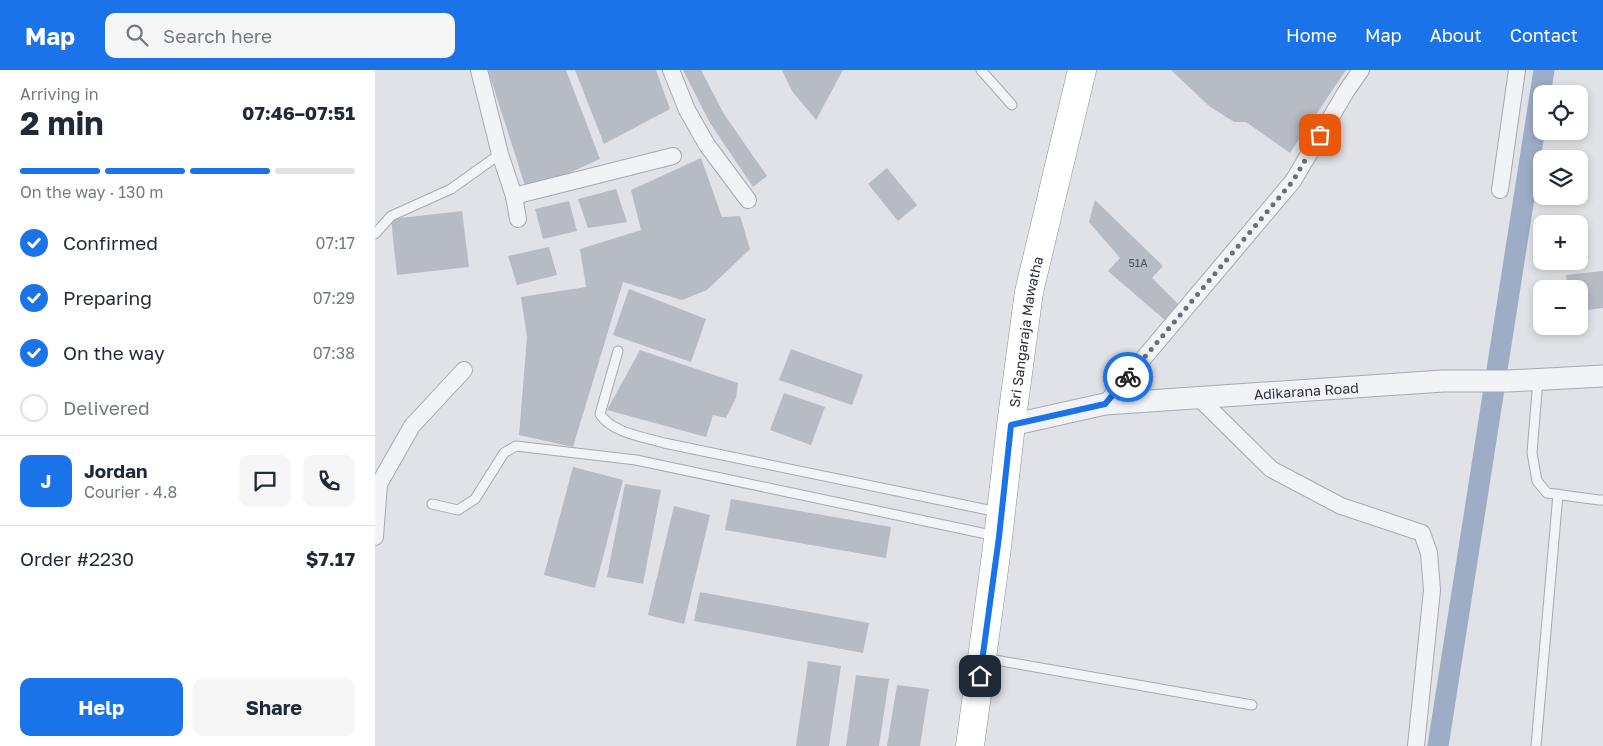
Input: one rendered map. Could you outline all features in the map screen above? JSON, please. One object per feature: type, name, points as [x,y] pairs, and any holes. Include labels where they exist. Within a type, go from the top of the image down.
[{"type":"highway","name":"Sri Sangaraja Mawatha","points":[[970,746],[983,658],[1029,292],[1082,70]]},
{"type":"street","points":[[479,70],[500,154],[514,196],[518,219]]},
{"type":"street","points":[[671,70],[687,110],[707,145],[748,200]]},
{"type":"street","points":[[1105,404],[1293,181],[1361,70]]},
{"type":"street","points":[[1500,190],[1517,70]]},
{"type":"street","points":[[514,196],[673,156]]},
{"type":"street","points":[[375,537],[379,484],[412,426],[464,370]]},
{"type":"street","name":"Adikarana Road","points":[[1011,425],[1105,404],[1443,381],[1603,376]]},
{"type":"street","points":[[1199,398],[1271,469],[1341,506],[1422,533],[1429,553],[1432,590],[1416,746]]},
{"type":"lane","points":[[981,70],[1012,105]]},
{"type":"lane","points":[[375,234],[391,216],[451,188],[500,154]]},
{"type":"lane","points":[[618,351],[600,414],[605,422],[619,429],[664,443],[1000,525]]},
{"type":"lane","points":[[1538,379],[1532,453],[1537,481],[1547,493],[1603,500]]},
{"type":"lane","points":[[432,504],[458,510],[475,499],[504,453],[516,446],[636,460],[1000,525]]},
{"type":"lane","points":[[1536,746],[1558,494]]},
{"type":"lane","points":[[983,658],[1252,705]]},
{"type":"building","points":[[488,70],[566,70],[600,159],[527,192]]},
{"type":"building","points":[[575,70],[656,70],[670,109],[604,144]]},
{"type":"building","points":[[683,70],[701,70],[724,114],[767,176],[753,187],[710,123]]},
{"type":"building","points":[[782,70],[843,70],[816,120],[792,91]]},
{"type":"building","points":[[1171,70],[1346,70],[1290,153],[1246,122],[1234,122],[1209,106]]},
{"type":"building","points":[[701,158],[722,217],[740,216],[750,249],[707,290],[682,300],[623,282],[573,447],[519,435],[527,337],[521,297],[586,287],[580,249],[641,230],[631,190]]},
{"type":"building","points":[[887,168],[917,205],[898,221],[868,184]]},
{"type":"building","points":[[616,189],[627,222],[588,228],[578,199]]},
{"type":"building","points":[[1095,200],[1163,266],[1152,278],[1179,305],[1166,321],[1108,271],[1120,258],[1089,222]]},
{"type":"building","points":[[569,201],[577,231],[543,239],[535,209]]},
{"type":"building","points":[[462,211],[469,267],[397,275],[391,219]]},
{"type":"building","points":[[549,247],[557,275],[517,285],[508,256]]},
{"type":"building","points":[[1603,271],[1603,308],[1588,310],[1588,280],[1566,280],[1566,275]]},
{"type":"building","points":[[629,289],[706,319],[691,362],[613,335]]},
{"type":"building","points":[[791,349],[863,375],[852,405],[779,380]]},
{"type":"building","points":[[640,350],[738,383],[736,398],[726,418],[713,415],[706,437],[607,410]]},
{"type":"building","points":[[784,393],[825,407],[811,445],[770,430]]},
{"type":"building","points":[[573,467],[623,480],[595,588],[544,575]]},
{"type":"building","points":[[625,484],[661,490],[643,584],[607,577]]},
{"type":"building","points":[[731,499],[891,527],[886,558],[725,530]]},
{"type":"building","points":[[674,506],[710,515],[684,624],[648,615]]},
{"type":"building","points":[[700,592],[869,623],[863,653],[694,621]]},
{"type":"building","points":[[808,661],[841,666],[829,746],[796,746]]},
{"type":"building","points":[[856,675],[889,679],[879,746],[846,746]]},
{"type":"building","points":[[897,685],[929,689],[920,746],[887,746]]},
{"type":"waterway","points":[[1438,746],[1544,70]]},
{"type":"way so far","points":[[1128,377],[1293,181],[1320,135]]},
{"type":"route","points":[[980,676],[999,537],[1011,425],[1105,404],[1128,377]]}]
